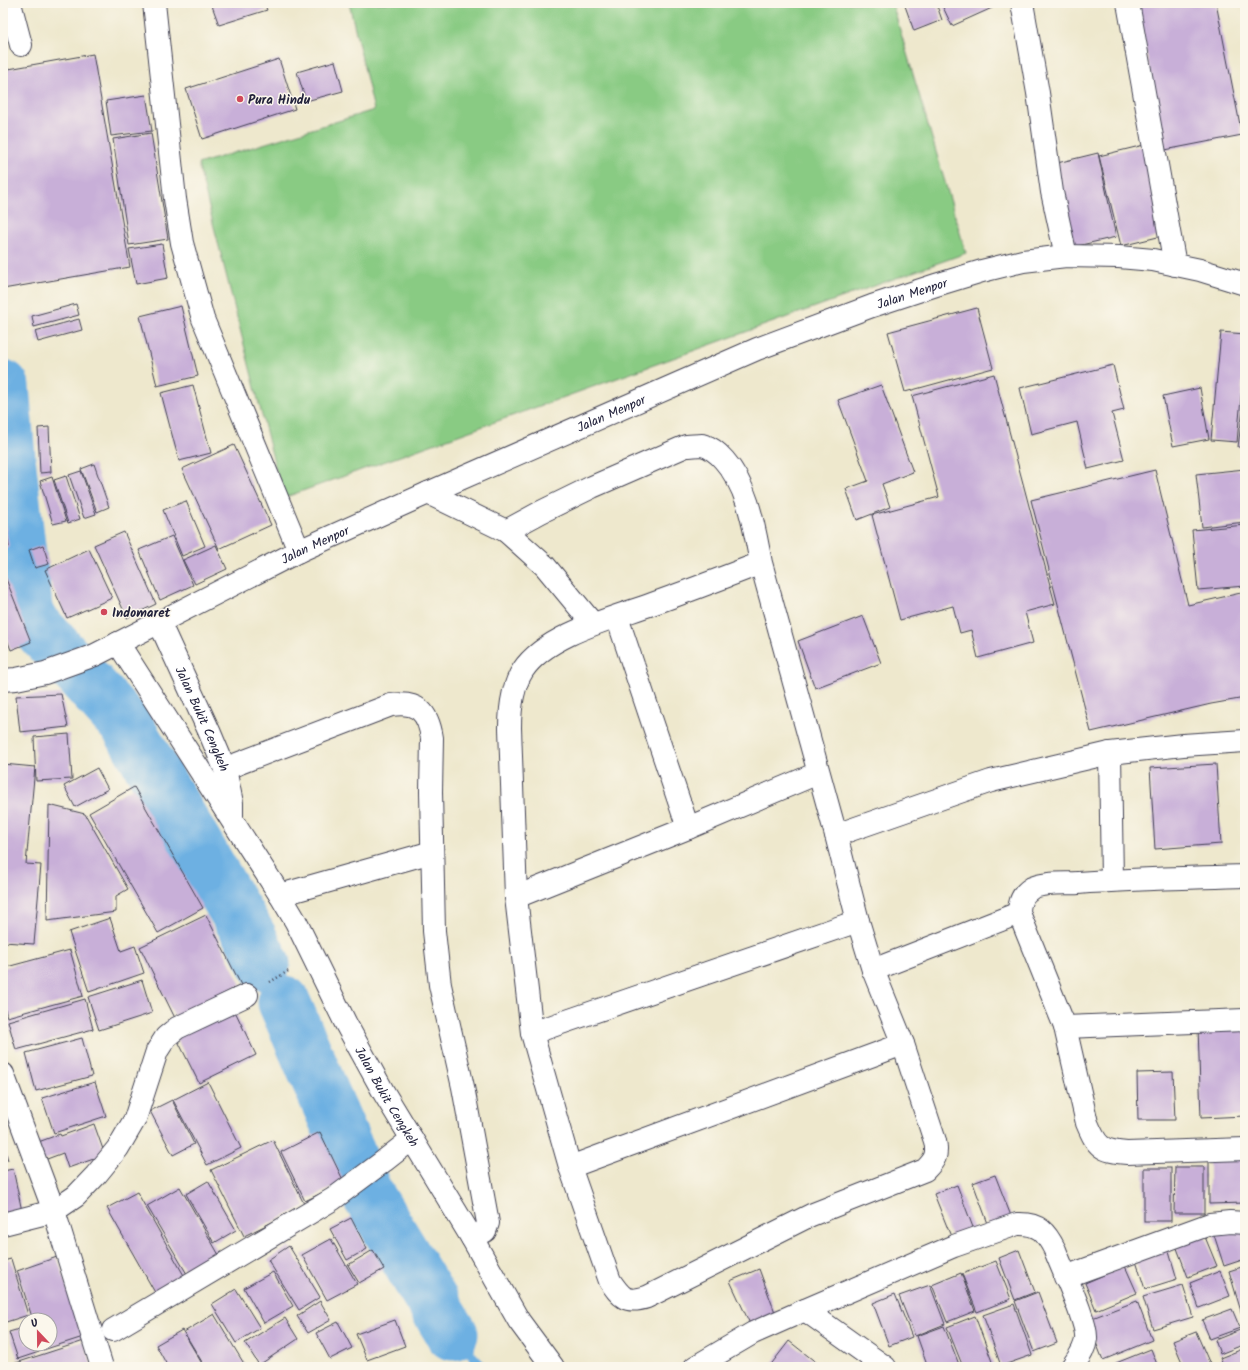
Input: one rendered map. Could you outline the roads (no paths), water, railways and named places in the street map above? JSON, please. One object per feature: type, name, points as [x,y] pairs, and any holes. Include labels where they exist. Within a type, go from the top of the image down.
[{"type":"street","points":[[10,3],[21,45]]},
{"type":"street","points":[[154,3],[175,199],[182,243],[192,283],[203,319],[299,551]]},
{"type":"street","points":[[1022,3],[1038,93],[1052,192],[1066,256]]},
{"type":"street","points":[[1128,3],[1175,264]]},
{"type":"street","name":"Jalan Menpor","points":[[3,680],[45,673],[95,655],[299,551],[757,349],[879,304],[982,271],[1022,261],[1066,256],[1119,257],[1153,260],[1175,264],[1245,284]]},
{"type":"street","points":[[506,531],[592,487],[686,446],[702,445],[716,451],[731,468],[742,489],[752,518],[761,563],[836,835],[858,921],[873,970],[903,1044],[937,1150],[933,1162],[925,1170],[812,1215],[647,1297],[639,1300],[628,1300],[619,1294],[610,1281],[570,1167],[532,1033],[516,898],[510,706],[516,684],[524,669],[539,654],[558,640],[593,624],[617,617],[761,563]]},
{"type":"street","points":[[428,493],[506,531],[545,566],[593,624]]},
{"type":"street","points":[[617,617],[688,828]]},
{"type":"street","name":"Jalan Bukit Cengkeh","points":[[159,622],[225,769],[232,803],[232,820]]},
{"type":"street","name":"Jalan Bukit Cengkeh","points":[[118,643],[280,895],[296,922],[312,957],[384,1093],[472,1238],[519,1321],[553,1367]]},
{"type":"street","points":[[225,769],[391,705],[408,704],[414,706],[423,713],[427,720],[431,732],[434,931],[440,985],[462,1087],[488,1223],[485,1231],[472,1238]]},
{"type":"street","points":[[836,835],[991,781],[1110,753],[1183,745],[1245,741]]},
{"type":"street","points":[[1110,753],[1112,880]]},
{"type":"street","points":[[516,898],[818,773]]},
{"type":"street","points":[[280,895],[432,852]]},
{"type":"street","points":[[1245,876],[1112,880],[1040,885],[1032,888],[1019,901],[1019,913],[1065,1027],[1087,1123],[1098,1144],[1102,1148],[1111,1152],[1127,1153],[1245,1149]]},
{"type":"street","points":[[873,970],[1019,913]]},
{"type":"street","points":[[532,1033],[858,921]]},
{"type":"street","points":[[3,1224],[54,1212],[76,1196],[96,1175],[118,1148],[135,1119],[157,1051],[166,1037],[177,1028],[247,995]]},
{"type":"street","points":[[1065,1027],[1245,1020]]},
{"type":"street","points":[[570,1167],[903,1044]]},
{"type":"street","points":[[3,1074],[54,1212],[102,1367]]},
{"type":"street","points":[[113,1330],[333,1199],[384,1162],[412,1139]]},
{"type":"street","points":[[1065,1277],[1210,1224],[1230,1222],[1245,1223]]},
{"type":"street","points":[[695,1367],[754,1333],[805,1310],[954,1246],[1017,1224],[1027,1223],[1037,1226],[1050,1240],[1082,1320],[1086,1337],[1083,1349],[1072,1367]]},
{"type":"street","points":[[805,1310],[885,1367]]},
{"type":"waterway","points":[[3,386],[9,457],[27,616],[127,726],[251,938],[264,964]]},
{"type":"waterway","points":[[284,1002],[366,1192],[452,1334]]},
{"type":"waterway","points":[[452,1334],[483,1367]]},
{"type":"place","name":"Pura Hindu","points":[[240,99]]},
{"type":"place","name":"Indomaret","points":[[104,612]]}]
